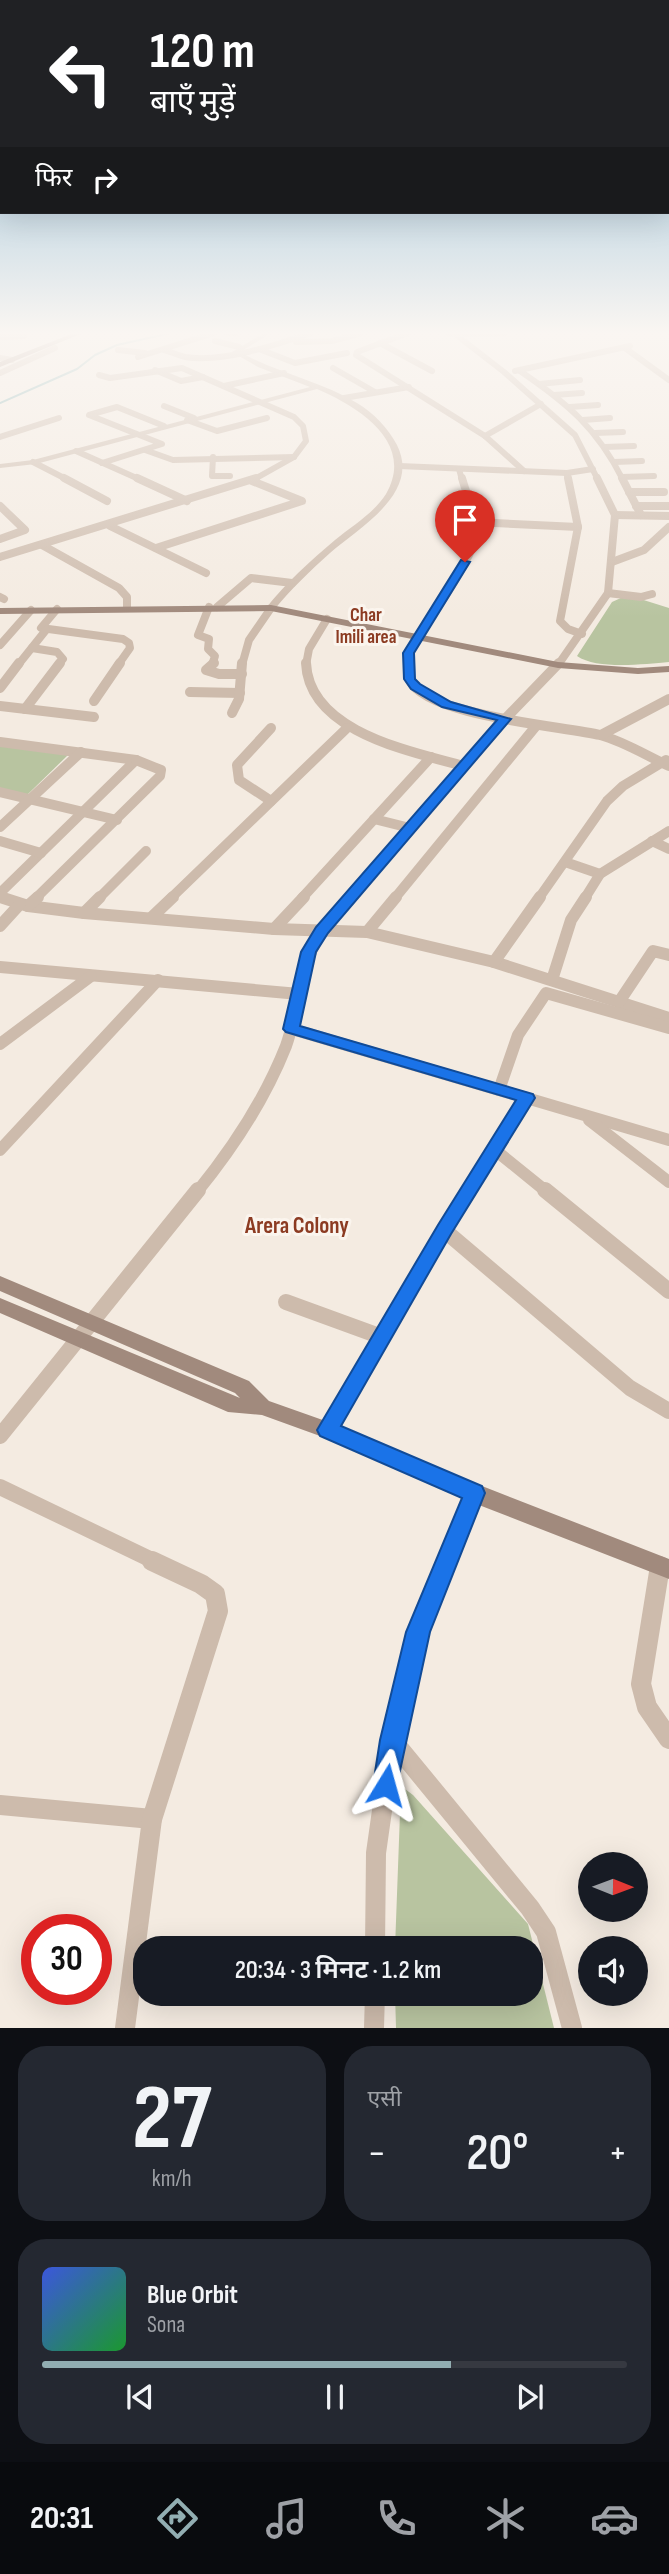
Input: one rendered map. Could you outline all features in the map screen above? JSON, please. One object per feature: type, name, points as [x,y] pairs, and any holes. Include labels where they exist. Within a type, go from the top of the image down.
[{"type":"main road","points":[[1,603],[31,610],[271,608],[558,665],[638,671],[669,669]]},
{"type":"main road","points":[[0,1283],[243,1387],[262,1407]]},
{"type":"main road","points":[[0,1306],[235,1406],[262,1407],[327,1430],[474,1493],[664,1567]]},
{"type":"street","points":[[0,437],[29,428]]},
{"type":"street","points":[[102,463],[162,444],[119,428]]},
{"type":"street","points":[[0,466],[33,462],[159,428]]},
{"type":"street","points":[[209,428],[217,431],[230,428]]},
{"type":"street","points":[[0,557],[252,481],[295,457],[306,441],[303,428]]},
{"type":"street","points":[[232,713],[240,693],[247,642],[271,608],[292,583],[373,515],[391,493],[399,466],[398,456],[383,428]]},
{"type":"street","points":[[472,428],[524,471]]},
{"type":"street","points":[[485,436],[500,428]]},
{"type":"street","points":[[0,1436],[92,1324],[245,1127],[292,1029],[309,952],[322,931],[463,766],[558,665],[608,593],[615,515],[575,435],[567,428]]},
{"type":"street","points":[[590,428],[614,462],[641,515]]},
{"type":"street","points":[[575,435],[623,432]]},
{"type":"street","points":[[604,447],[634,446]]},
{"type":"street","points":[[145,450],[173,460],[295,457]]},
{"type":"street","points":[[76,451],[187,501]]},
{"type":"street","points":[[213,457],[212,476],[230,476]]},
{"type":"street","points":[[229,488],[231,457]]},
{"type":"street","points":[[614,462],[642,461]]},
{"type":"street","points":[[33,462],[107,500]]},
{"type":"street","points":[[399,466],[567,473],[593,469]]},
{"type":"street","points":[[458,469],[474,522],[475,539],[408,653],[410,679],[416,687],[447,705],[536,726],[601,735],[667,762]]},
{"type":"street","points":[[567,473],[578,527],[559,621],[568,629],[582,634]]},
{"type":"street","points":[[621,477],[654,476]]},
{"type":"street","points":[[156,548],[302,501],[252,481]]},
{"type":"street","points":[[629,492],[664,492]]},
{"type":"street","points":[[0,506],[25,530],[0,541]]},
{"type":"street","points":[[636,506],[668,506]]},
{"type":"street","points":[[615,515],[669,516]]},
{"type":"street","points":[[474,522],[578,527]]},
{"type":"street","points":[[110,526],[206,573]]},
{"type":"street","points":[[612,562],[629,559],[653,544],[669,527]]},
{"type":"street","points":[[0,541],[18,552]]},
{"type":"street","points":[[42,545],[118,588],[127,597],[127,608]]},
{"type":"street","points":[[242,674],[219,674],[206,670],[215,663],[215,656],[208,649],[209,639],[198,635],[213,607],[250,578],[292,583]]},
{"type":"street","points":[[608,593],[641,597],[652,594]]},
{"type":"street","points":[[57,609],[41,628],[123,639],[129,643],[131,648],[94,701]]},
{"type":"street","points":[[0,645],[31,610]]},
{"type":"street","points":[[327,620],[310,646],[305,667],[310,685],[320,702],[347,727],[463,766]]},
{"type":"street","points":[[0,688],[46,630]]},
{"type":"street","points":[[26,709],[63,659],[57,652],[32,648]]},
{"type":"street","points":[[190,692],[240,693]]},
{"type":"street","points":[[601,735],[669,699]]},
{"type":"street","points":[[0,706],[94,716]]},
{"type":"street","points":[[367,932],[536,726]]},
{"type":"street","points":[[152,917],[347,727]]},
{"type":"street","points":[[271,728],[237,765],[239,780],[271,801]]},
{"type":"street","points":[[0,742],[136,760],[161,770],[160,776],[117,820],[0,926]]},
{"type":"street","points":[[0,827],[81,752]]},
{"type":"street","points":[[274,929],[431,757]]},
{"type":"street","points":[[136,760],[0,895],[24,905],[84,914],[152,917],[274,929],[367,932],[494,962],[669,1018]]},
{"type":"street","points":[[494,962],[607,801],[623,786],[667,762]]},
{"type":"street","points":[[0,792],[117,820]]},
{"type":"street","points":[[374,819],[410,828]]},
{"type":"street","points":[[552,979],[571,919],[600,874],[669,831]]},
{"type":"street","points":[[0,841],[41,853]]},
{"type":"street","points":[[652,841],[669,849]]},
{"type":"street","points":[[84,914],[146,851]]},
{"type":"street","points":[[565,862],[600,874]]},
{"type":"street","points":[[619,1002],[653,951],[669,955]]},
{"type":"street","points":[[0,967],[299,994]]},
{"type":"street","points":[[0,1044],[91,976]]},
{"type":"street","points":[[0,1150],[158,980]]},
{"type":"street","points":[[499,1090],[519,1035],[546,993],[669,1027]]},
{"type":"street","points":[[292,1029],[669,1140]]},
{"type":"street","points":[[327,1430],[444,1230],[527,1098]]},
{"type":"street","points":[[581,1114],[669,1182]]},
{"type":"street","points":[[494,1149],[669,1291]]},
{"type":"street","points":[[444,1230],[630,1388],[669,1411]]},
{"type":"street","points":[[286,1302],[382,1337]]},
{"type":"street","points":[[0,1487],[201,1584],[215,1594],[218,1611],[152,1819],[125,2028]]},
{"type":"street","points":[[375,1936],[376,1853],[392,1740],[418,1632],[474,1493]]},
{"type":"street","points":[[664,1567],[641,1685],[642,1697],[648,1710],[669,1739]]},
{"type":"street","points":[[392,1740],[530,1908],[546,1932],[572,2028]]},
{"type":"street","points":[[0,1805],[152,1819]]},
{"type":"street","points":[[374,2028],[375,2006]]},
{"type":"green space","points":[[623,597],[634,597],[669,608],[669,662],[608,665],[577,656],[612,602]]},
{"type":"green space","points":[[0,746],[68,755],[26,796],[0,789]]},
{"type":"green space","points":[[401,1786],[413,1795],[528,1924],[531,1936],[395,1936]]},
{"type":"green space","points":[[543,1984],[554,2028],[396,2028],[395,2006],[543,2006]]},
{"type":"district","name":"Char Imili area","points":[[366,626]]},
{"type":"district","name":"Arera Colony","points":[[297,1226]]},
{"type":"route","points":[[386,1785],[392,1740],[418,1632],[474,1493],[327,1430],[444,1230],[527,1098],[292,1029],[309,952],[322,931],[505,719],[447,705],[416,687],[410,679],[408,653],[465,562]]}]
